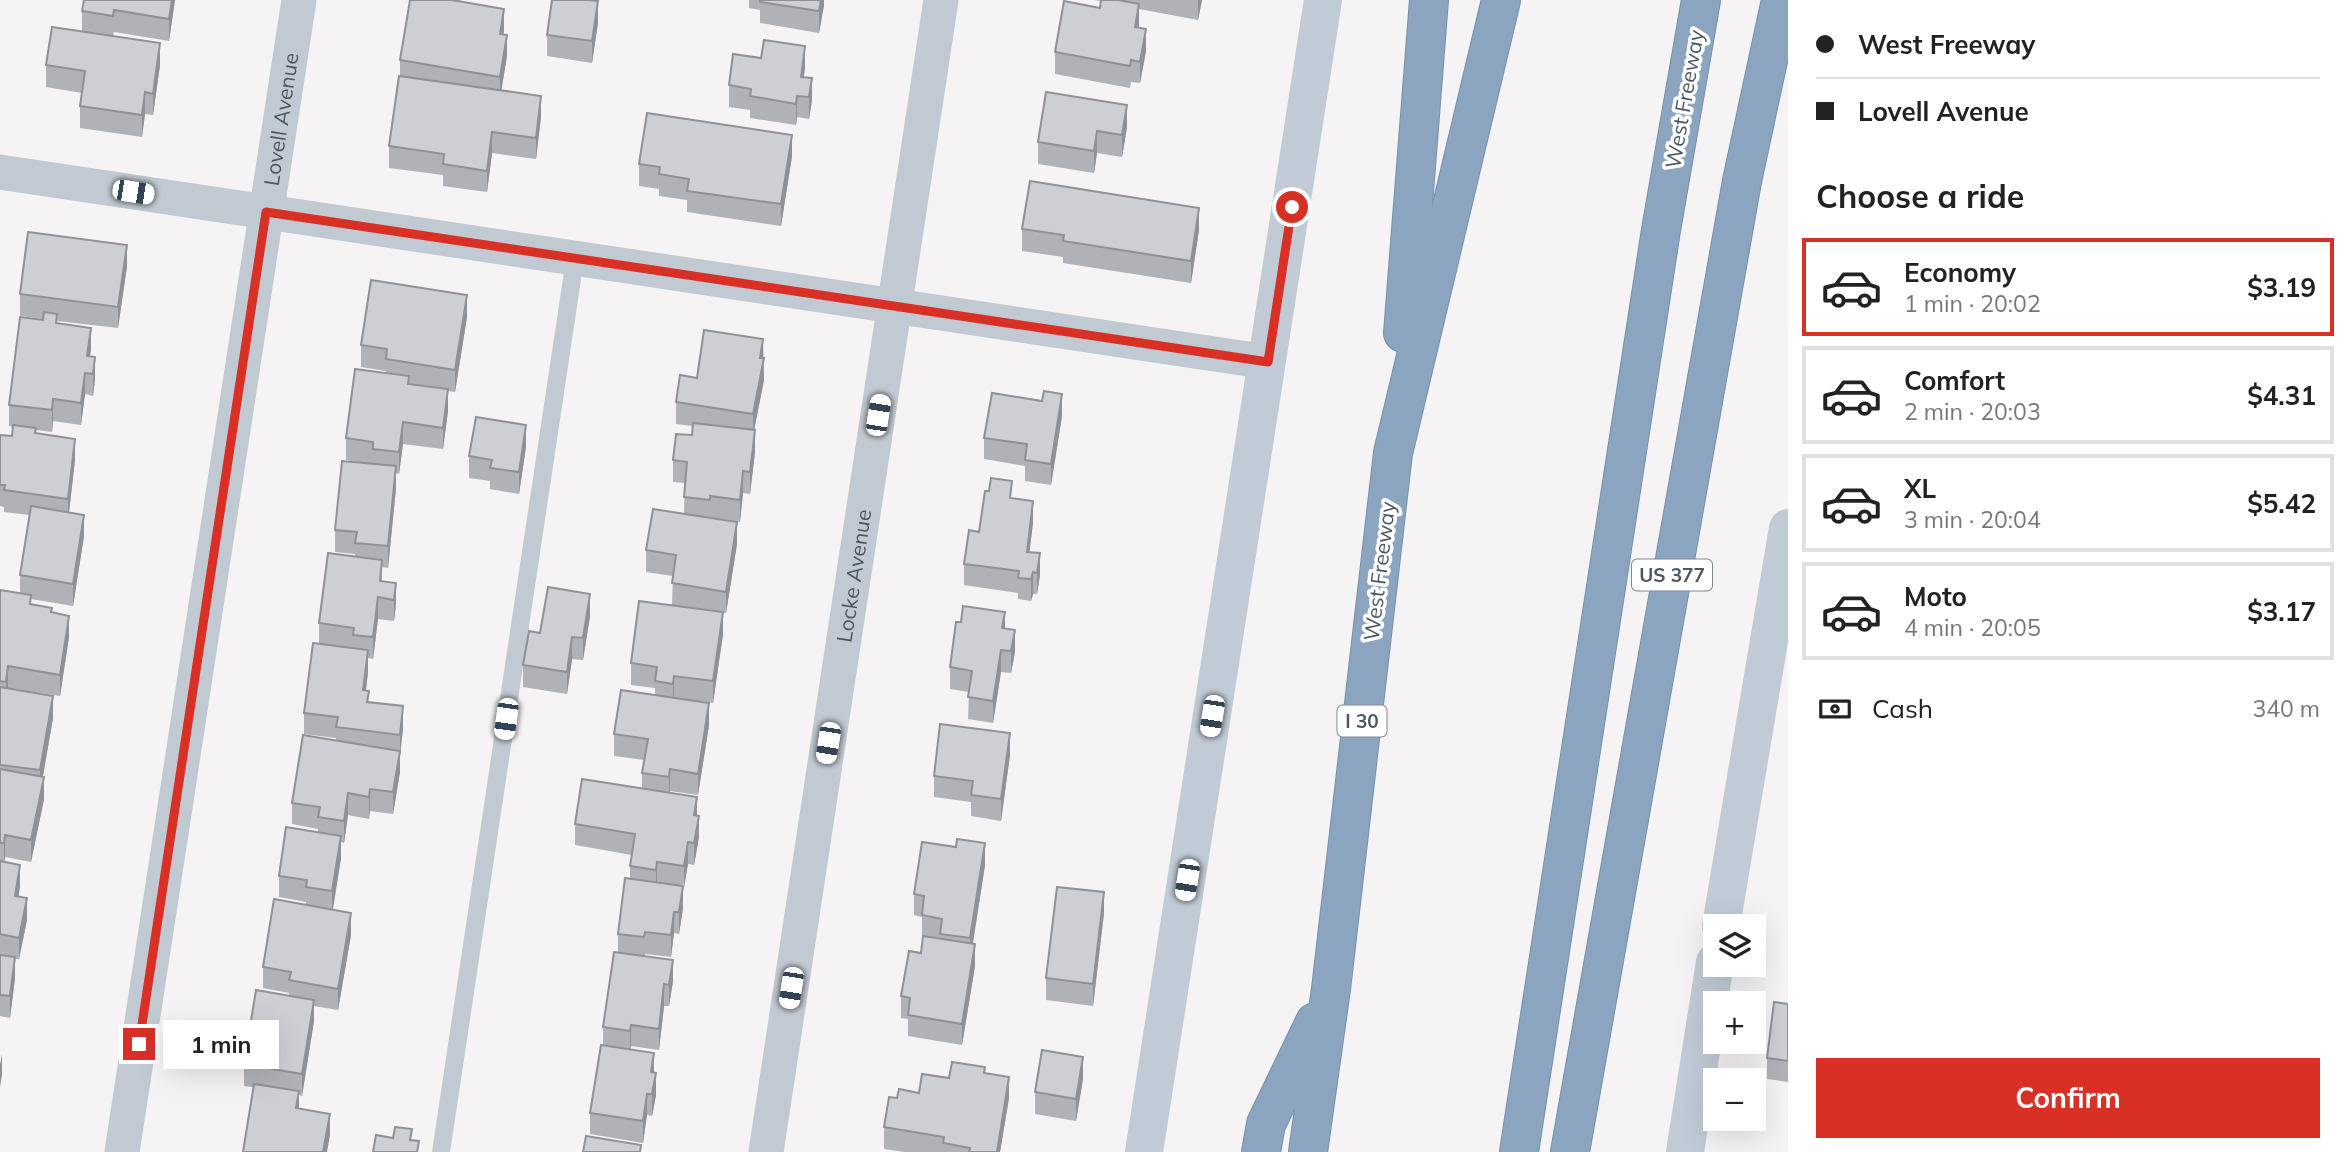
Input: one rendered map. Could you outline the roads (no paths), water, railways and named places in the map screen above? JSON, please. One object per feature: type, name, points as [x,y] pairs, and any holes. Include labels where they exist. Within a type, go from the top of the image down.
[{"type":"highway","points":[[1393,453],[1429,0]]},
{"type":"highway","name":"West Freeway","points":[[1308,1152],[1331,989],[1393,453],[1501,0]]},
{"type":"highway","name":"West Freeway","points":[[1519,1152],[1661,230],[1701,0]]},
{"type":"highway","name":"US 377","points":[[1570,1152],[1742,181],[1781,0]]},
{"type":"highway","points":[[1261,1152],[1266,1124],[1331,989]]},
{"type":"main road","points":[[1144,1152],[1323,0]]},
{"type":"main road","points":[[1723,914],[1788,528]]},
{"type":"main road","points":[[1685,1152],[1713,977]]},
{"type":"street","name":"Lovell Avenue","points":[[122,1152],[299,0]]},
{"type":"street","name":"Locke Avenue","points":[[766,1152],[942,0]]},
{"type":"street","points":[[0,172],[1268,362]]},
{"type":"lane","points":[[441,1152],[575,259]]}]
